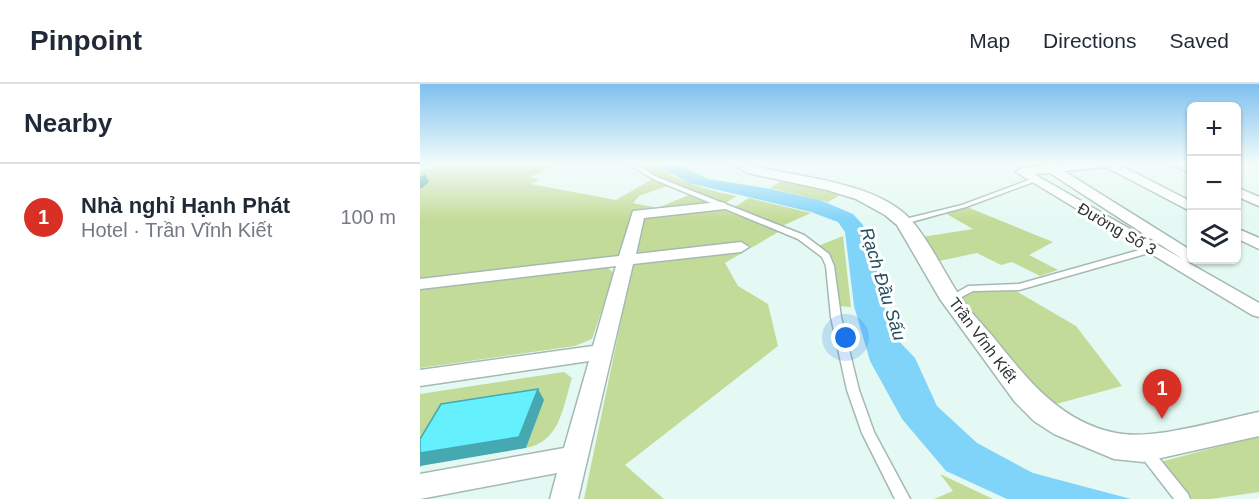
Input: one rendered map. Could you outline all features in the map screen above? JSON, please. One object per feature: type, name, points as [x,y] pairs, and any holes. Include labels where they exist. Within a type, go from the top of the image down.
[{"type":"street","name":"Trần Vĩnh Kiết","points":[[808,182],[853,192],[883,206],[904,222],[951,299],[1024,395],[1044,413],[1088,438],[1114,446],[1143,449],[1259,424]]},
{"type":"street","name":"Đường Số 3","points":[[1038,182],[1259,311]]},
{"type":"street","points":[[1074,182],[1187,253]]},
{"type":"street","points":[[1144,182],[1187,206]]},
{"type":"street","points":[[1241,193],[1259,202]]},
{"type":"street","points":[[564,499],[638,214],[720,206]]},
{"type":"street","points":[[1241,234],[1258,243]]},
{"type":"street","points":[[1241,245],[1258,243]]},
{"type":"street","points":[[420,284],[741,247]]},
{"type":"street","points":[[1202,264],[1259,306]]},
{"type":"street","points":[[420,378],[602,352]]},
{"type":"street","points":[[420,487],[574,459]]},
{"type":"lane","points":[[664,182],[801,237],[826,256],[831,266],[836,317],[853,390],[868,433],[903,499]]},
{"type":"lane","points":[[904,222],[964,206],[1028,182]]},
{"type":"lane","points":[[951,299],[971,288],[1019,287],[1153,249]]},
{"type":"lane","points":[[1143,449],[1183,499]]},
{"type":"green space","points":[[420,182],[535,182],[531,184],[616,200],[646,182],[659,182],[667,186],[639,196],[633,203],[657,208],[689,195],[712,204],[634,212],[620,257],[420,280]]},
{"type":"green space","points":[[668,182],[688,182],[737,196],[722,205]]},
{"type":"green space","points":[[779,182],[801,182],[845,192],[828,202],[770,188]]},
{"type":"green space","points":[[749,198],[811,213],[782,226],[733,208]]},
{"type":"green space","points":[[967,207],[1053,242],[1029,255],[1058,270],[1040,276],[1012,262],[1001,265],[977,253],[939,261],[922,237],[973,229],[945,213]]},
{"type":"green space","points":[[718,208],[780,231],[751,248],[750,245],[635,256],[643,216]]},
{"type":"green space","points":[[843,236],[851,307],[837,306],[833,265],[818,246]]},
{"type":"green space","points":[[747,250],[725,263],[738,286],[768,304],[778,346],[625,465],[664,499],[584,499],[633,263]]},
{"type":"green space","points":[[608,268],[614,273],[592,339],[575,346],[420,368],[420,290]]},
{"type":"green space","points":[[1016,291],[1076,326],[1122,386],[1049,406],[957,299],[968,293]]},
{"type":"green space","points":[[564,372],[572,378],[558,422],[546,439],[526,448],[543,401],[420,467],[420,394]]},
{"type":"green space","points":[[1259,436],[1259,492],[1211,499],[1189,499],[1160,462]]},
{"type":"green space","points":[[940,474],[993,499],[934,499],[953,491]]},
{"type":"water","name":"Rạch Đầu Sấu","points":[[730,182],[766,188],[820,200],[853,214],[863,225],[874,251],[883,304],[896,338],[915,358],[937,406],[977,443],[1033,473],[1131,499],[1007,499],[946,471],[902,419],[870,361],[854,306],[845,232],[838,222],[811,212],[689,183]]},
{"type":"building","points":[[538,389],[519,437],[420,453],[420,439],[441,404]]},
{"type":"place","name":"Nhà nghỉ Hạnh Phát","points":[[1162,419]]}]
